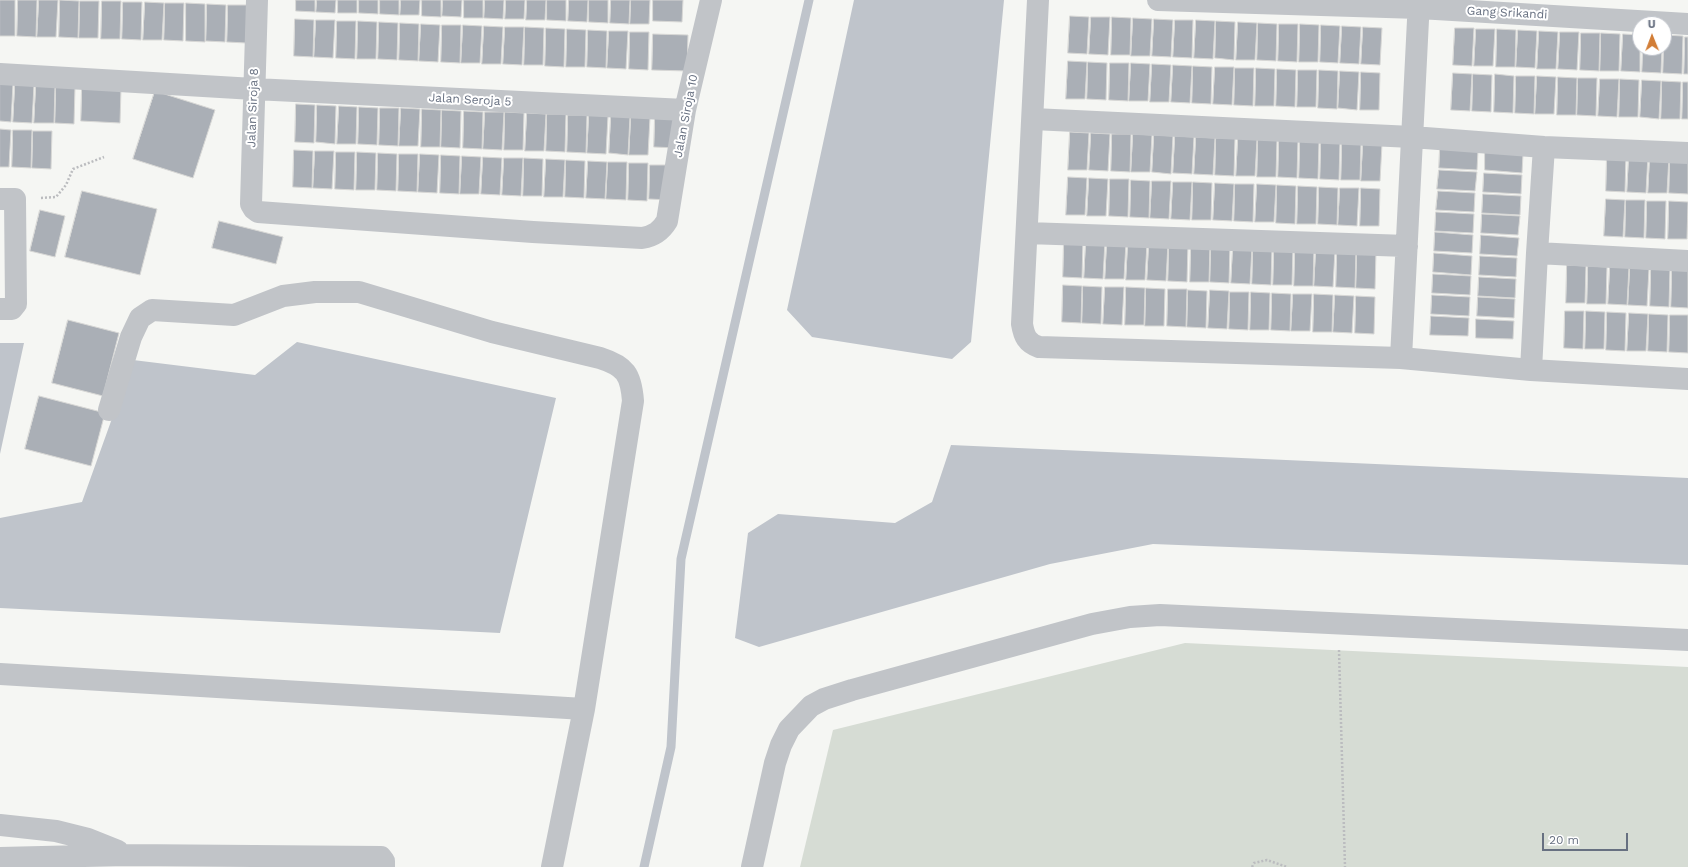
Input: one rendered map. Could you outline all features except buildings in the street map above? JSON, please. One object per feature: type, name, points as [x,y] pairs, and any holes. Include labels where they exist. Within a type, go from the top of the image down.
[{"type":"street","name":"Jalan Siroja 8","points":[[257,0],[251,204],[254,210],[258,212],[533,232],[642,238],[651,237],[660,231]]},
{"type":"street","name":"Jalan Siroja 10","points":[[660,231],[668,221],[685,110],[711,0]]},
{"type":"street","points":[[1038,0],[1022,324],[1026,339],[1033,345],[1039,348],[1401,358],[1531,370],[1688,379]]},
{"type":"street","name":"Gang Srikandi","points":[[1158,0],[1419,4],[1688,24]]},
{"type":"street","points":[[1401,358],[1419,4]]},
{"type":"street","name":"Jalan Seroja 5","points":[[0,74],[254,90],[685,110]]},
{"type":"street","points":[[1033,119],[1412,137],[1544,147],[1688,153]]},
{"type":"street","points":[[1531,370],[1544,147]]},
{"type":"street","points":[[0,309],[12,310],[16,304],[8,199]]},
{"type":"street","points":[[1027,233],[1407,246]]},
{"type":"street","points":[[1537,254],[1688,261]]},
{"type":"street","points":[[109,410],[131,337],[140,318],[152,310],[234,315],[282,296],[315,292],[359,292],[492,332],[614,363],[624,370],[629,378],[633,401],[584,709],[552,867]]},
{"type":"street","points":[[752,867],[775,763],[781,745],[789,729],[811,706],[824,699],[1084,626],[1130,617],[1160,615],[1688,640]]},
{"type":"street","points":[[0,674],[584,709]]},
{"type":"street","points":[[0,825],[56,831],[88,839],[126,855]]},
{"type":"street","points":[[0,858],[126,855],[381,857],[384,861],[384,867]]},
{"type":"path","points":[[8,199],[56,197],[66,185],[73,169],[104,157]]},
{"type":"path","points":[[1339,624],[1345,867]]},
{"type":"path","points":[[1252,867],[1254,863],[1267,860],[1287,867]]},
{"type":"shaded area","points":[[854,0],[1004,0],[971,342],[952,359],[812,337],[787,310]]},
{"type":"shaded area","points":[[297,342],[556,398],[500,633],[0,608],[0,518],[82,502],[133,360],[255,375]]},
{"type":"shaded area","points":[[0,343],[24,343],[0,454]]},
{"type":"shaded area","points":[[951,445],[1688,478],[1688,565],[1153,544],[1050,564],[759,647],[735,638],[748,533],[778,514],[895,523],[932,502]]},
{"type":"shaded area","points":[[1185,643],[1688,667],[1688,867],[800,867],[833,730]]},
{"type":"waterway","points":[[644,867],[671,747],[681,559],[809,0]]}]
